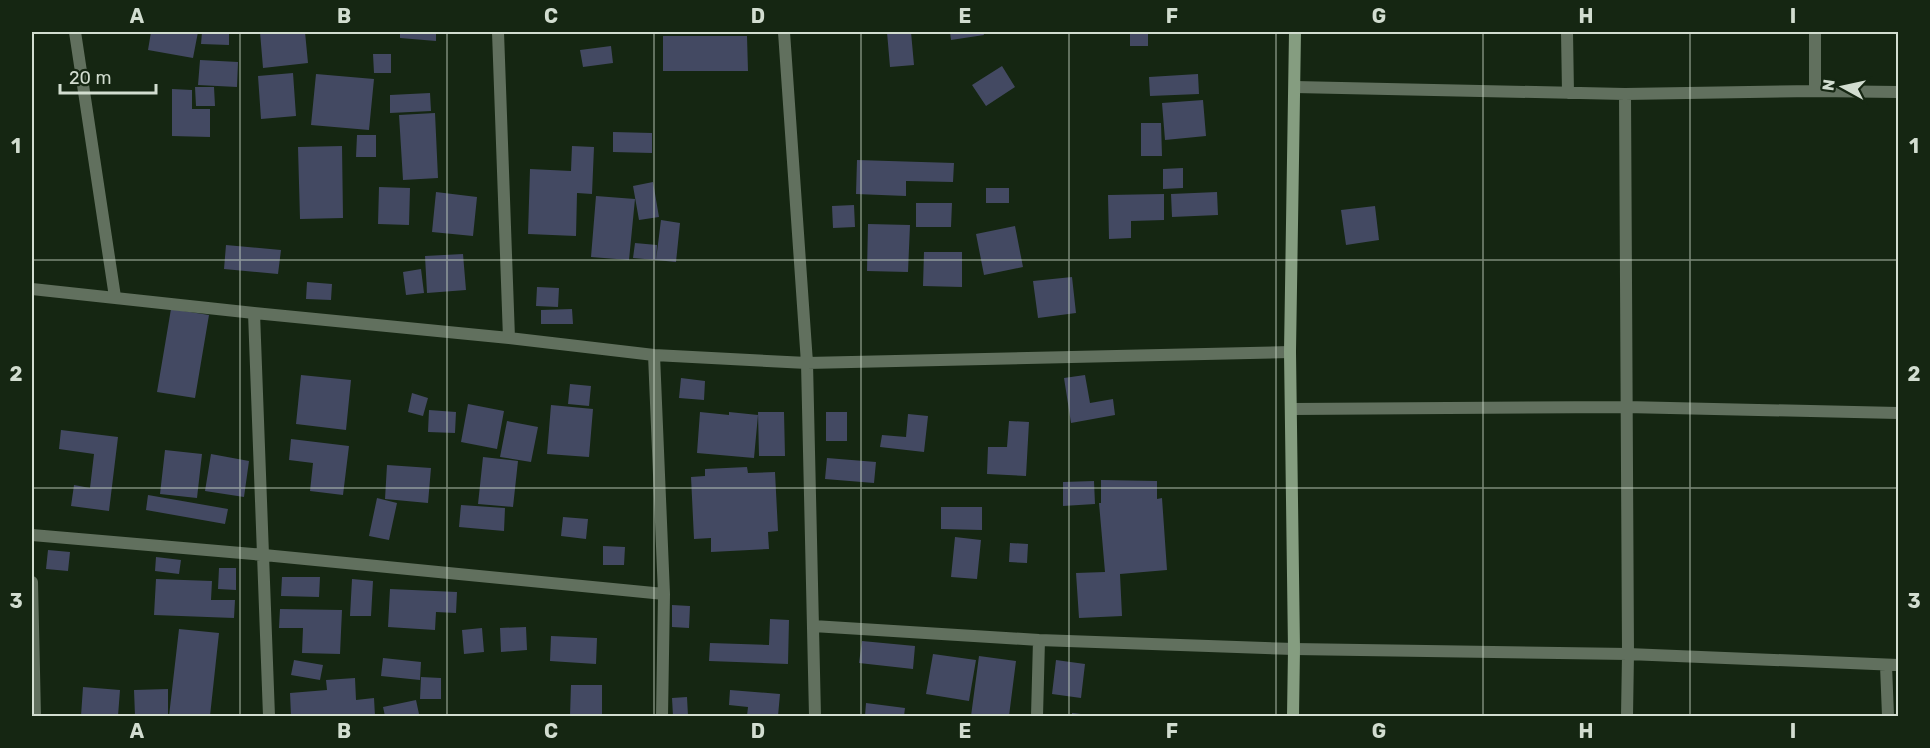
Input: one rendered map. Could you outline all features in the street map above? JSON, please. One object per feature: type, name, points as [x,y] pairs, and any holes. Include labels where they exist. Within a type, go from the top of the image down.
[{"type":"street","points":[[75,32],[115,297]]},
{"type":"street","points":[[498,32],[509,338]]},
{"type":"street","points":[[784,32],[807,363],[815,717]]},
{"type":"street","points":[[1293,717],[1290,352],[1295,32]]},
{"type":"street","points":[[1567,32],[1568,93]]},
{"type":"street","points":[[1815,32],[1815,91]]},
{"type":"street","points":[[1295,87],[1625,94],[1899,92]]},
{"type":"street","points":[[1625,94],[1627,717]]},
{"type":"street","points":[[32,289],[654,355],[807,363],[1290,352]]},
{"type":"street","points":[[254,313],[269,717]]},
{"type":"street","points":[[654,355],[664,594],[662,717]]},
{"type":"street","points":[[1292,409],[1626,407],[1899,413]]},
{"type":"street","points":[[32,535],[664,594]]},
{"type":"street","points":[[32,582],[34,717]]},
{"type":"street","points":[[813,626],[1040,640],[1294,649],[1628,654],[1892,665],[1888,717]]},
{"type":"street","points":[[1037,717],[1040,640]]},
{"type":"building","points":[[151,32],[198,32],[193,58],[148,50]]},
{"type":"building","points":[[202,32],[229,32],[229,45],[201,44]]},
{"type":"building","points":[[260,32],[305,32],[308,63],[263,68]]},
{"type":"building","points":[[400,32],[436,32],[436,41],[400,38]]},
{"type":"building","points":[[887,32],[911,32],[914,65],[890,67]]},
{"type":"building","points":[[950,32],[983,32],[984,35],[951,40]]},
{"type":"building","points":[[1130,32],[1148,32],[1148,46],[1130,46]]},
{"type":"building","points":[[663,36],[747,36],[748,71],[663,71]]},
{"type":"building","points":[[611,46],[613,63],[583,67],[580,50]]},
{"type":"building","points":[[373,54],[391,54],[391,73],[374,73]]},
{"type":"building","points":[[200,60],[238,62],[237,87],[198,85]]},
{"type":"building","points":[[1002,66],[1015,87],[986,106],[972,85]]},
{"type":"building","points":[[293,73],[296,116],[261,119],[258,76]]},
{"type":"building","points":[[316,74],[374,79],[369,130],[311,125]]},
{"type":"building","points":[[1198,74],[1199,94],[1150,96],[1149,77]]},
{"type":"building","points":[[195,87],[214,87],[215,106],[196,106]]},
{"type":"building","points":[[172,89],[192,90],[192,109],[210,109],[210,137],[172,136]]},
{"type":"building","points":[[430,93],[431,111],[390,113],[390,95]]},
{"type":"building","points":[[1203,100],[1206,136],[1165,140],[1162,103]]},
{"type":"building","points":[[435,113],[438,178],[403,180],[399,115]]},
{"type":"building","points":[[1141,123],[1161,123],[1162,156],[1141,156]]},
{"type":"building","points":[[613,132],[652,133],[652,153],[613,152]]},
{"type":"building","points":[[357,135],[376,135],[376,157],[356,157]]},
{"type":"building","points":[[342,146],[343,218],[300,219],[298,147]]},
{"type":"building","points":[[572,146],[594,147],[592,194],[577,193],[576,236],[528,234],[530,169],[571,171]]},
{"type":"building","points":[[857,160],[954,163],[953,182],[906,181],[906,196],[856,194]]},
{"type":"building","points":[[1183,168],[1183,188],[1163,189],[1163,169]]},
{"type":"building","points":[[653,182],[659,217],[639,220],[633,186]]},
{"type":"building","points":[[379,187],[410,188],[409,225],[378,224]]},
{"type":"building","points":[[986,188],[1009,188],[1009,203],[986,203]]},
{"type":"building","points":[[436,192],[477,197],[473,236],[432,232]]},
{"type":"building","points":[[1217,192],[1218,215],[1172,217],[1171,194]]},
{"type":"building","points":[[1164,194],[1164,220],[1131,221],[1131,238],[1109,239],[1108,195]]},
{"type":"building","points":[[596,196],[635,199],[629,260],[591,257]]},
{"type":"building","points":[[916,203],[952,203],[951,227],[916,227]]},
{"type":"building","points":[[854,205],[855,227],[833,228],[832,206]]},
{"type":"building","points":[[1375,206],[1379,240],[1346,245],[1341,210]]},
{"type":"building","points":[[661,220],[680,223],[676,262],[656,260]]},
{"type":"building","points":[[868,224],[910,225],[908,272],[867,271]]},
{"type":"building","points":[[1015,226],[1023,267],[984,275],[976,234]]},
{"type":"building","points":[[635,243],[657,245],[656,260],[633,258]]},
{"type":"building","points":[[226,245],[281,250],[278,274],[224,269]]},
{"type":"building","points":[[924,252],[962,252],[962,287],[923,286]]},
{"type":"building","points":[[463,254],[466,290],[427,293],[425,256]]},
{"type":"building","points":[[421,269],[424,293],[406,295],[403,272]]},
{"type":"building","points":[[1072,277],[1076,313],[1038,318],[1033,281]]},
{"type":"building","points":[[307,282],[332,284],[331,300],[306,299]]},
{"type":"building","points":[[537,287],[559,288],[558,307],[536,306]]},
{"type":"building","points":[[171,309],[209,315],[195,398],[157,392]]},
{"type":"building","points":[[572,309],[573,324],[541,324],[541,310]]},
{"type":"building","points":[[301,375],[351,380],[346,430],[296,424]]},
{"type":"building","points":[[1085,375],[1090,403],[1113,399],[1115,415],[1071,423],[1064,378]]},
{"type":"building","points":[[681,378],[705,381],[704,400],[679,398]]},
{"type":"building","points":[[570,384],[591,386],[589,406],[568,404]]},
{"type":"building","points":[[412,393],[428,398],[423,416],[408,412]]},
{"type":"building","points":[[468,404],[504,411],[497,449],[461,442]]},
{"type":"building","points":[[551,405],[593,409],[589,457],[547,454]]},
{"type":"building","points":[[429,410],[456,412],[455,433],[428,432]]},
{"type":"building","points":[[700,412],[758,415],[754,458],[697,453]]},
{"type":"building","points":[[758,412],[784,412],[785,456],[759,456]]},
{"type":"building","points":[[826,412],[847,412],[847,441],[826,441]]},
{"type":"building","points":[[908,414],[928,416],[924,452],[880,447],[882,435],[906,437]]},
{"type":"building","points":[[507,421],[538,427],[531,462],[500,457]]},
{"type":"building","points":[[1009,421],[1029,422],[1026,476],[987,474],[988,447],[1007,447]]},
{"type":"building","points":[[61,430],[118,437],[109,511],[71,506],[74,485],[90,488],[94,454],[59,449]]},
{"type":"building","points":[[291,439],[349,446],[343,495],[310,491],[313,463],[289,460]]},
{"type":"building","points":[[165,450],[202,454],[197,498],[160,494]]},
{"type":"building","points":[[211,454],[249,461],[244,497],[205,491]]},
{"type":"building","points":[[483,457],[518,461],[513,507],[478,504]]},
{"type":"building","points":[[827,458],[876,462],[874,483],[825,479]]},
{"type":"building","points":[[387,465],[431,468],[428,503],[385,499]]},
{"type":"building","points":[[747,467],[748,473],[775,472],[778,531],[768,532],[769,549],[711,552],[711,538],[694,539],[691,477],[705,476],[705,469]]},
{"type":"building","points":[[1101,480],[1157,481],[1157,499],[1162,498],[1167,570],[1120,574],[1122,616],[1079,618],[1076,573],[1105,572],[1099,503],[1101,503]]},
{"type":"building","points":[[1094,481],[1095,504],[1063,506],[1063,482]]},
{"type":"building","points":[[148,495],[228,509],[225,524],[146,510]]},
{"type":"building","points":[[377,498],[397,503],[389,540],[369,536]]},
{"type":"building","points":[[461,505],[505,508],[504,531],[459,527]]},
{"type":"building","points":[[941,507],[982,507],[982,530],[941,529]]},
{"type":"building","points":[[563,517],[588,519],[586,539],[561,536]]},
{"type":"building","points":[[955,537],[981,540],[977,579],[951,577]]},
{"type":"building","points":[[1010,543],[1028,544],[1027,563],[1009,562]]},
{"type":"building","points":[[603,546],[625,547],[624,565],[603,565]]},
{"type":"building","points":[[48,550],[70,552],[68,571],[46,569]]},
{"type":"building","points":[[156,557],[181,560],[179,574],[155,571]]},
{"type":"building","points":[[219,568],[236,568],[236,590],[218,589]]},
{"type":"building","points":[[282,577],[320,577],[319,597],[281,596]]},
{"type":"building","points":[[156,579],[212,581],[211,600],[235,600],[234,618],[154,615]]},
{"type":"building","points":[[352,579],[373,581],[371,616],[350,616]]},
{"type":"building","points":[[390,589],[457,592],[456,613],[436,612],[435,630],[388,627]]},
{"type":"building","points":[[672,605],[690,606],[689,628],[672,627]]},
{"type":"building","points":[[280,609],[342,610],[340,654],[302,653],[303,628],[279,628]]},
{"type":"building","points":[[770,619],[789,620],[788,664],[709,661],[710,643],[769,645]]},
{"type":"building","points":[[526,627],[527,650],[501,652],[500,628]]},
{"type":"building","points":[[482,628],[484,652],[464,654],[462,630]]},
{"type":"building","points":[[179,629],[219,633],[210,716],[169,716]]},
{"type":"building","points":[[551,636],[597,638],[596,664],[550,661]]},
{"type":"building","points":[[862,641],[915,646],[913,669],[859,663]]},
{"type":"building","points":[[933,654],[976,660],[969,701],[926,694]]},
{"type":"building","points":[[979,656],[1016,661],[1009,716],[971,716]]},
{"type":"building","points":[[383,658],[421,662],[420,680],[381,676]]},
{"type":"building","points":[[294,660],[323,665],[320,680],[291,675]]},
{"type":"building","points":[[1056,660],[1085,664],[1081,698],[1052,694]]},
{"type":"building","points":[[421,677],[441,678],[441,699],[420,699]]},
{"type":"building","points":[[355,678],[356,700],[374,698],[375,716],[291,716],[290,693],[327,690],[326,680]]},
{"type":"building","points":[[571,685],[602,685],[602,716],[570,716]]},
{"type":"building","points":[[83,687],[120,690],[118,716],[81,716]]},
{"type":"building","points":[[168,689],[168,716],[135,716],[134,690]]},
{"type":"building","points":[[730,690],[780,694],[778,716],[747,716],[748,707],[729,705]]},
{"type":"building","points":[[687,697],[688,716],[673,716],[672,698]]},
{"type":"building","points":[[416,700],[419,714],[385,716],[383,707]]},
{"type":"building","points":[[866,703],[905,708],[904,716],[865,716]]},
{"type":"building","points":[[1072,713],[1090,715],[1090,716],[1072,716]]}]
